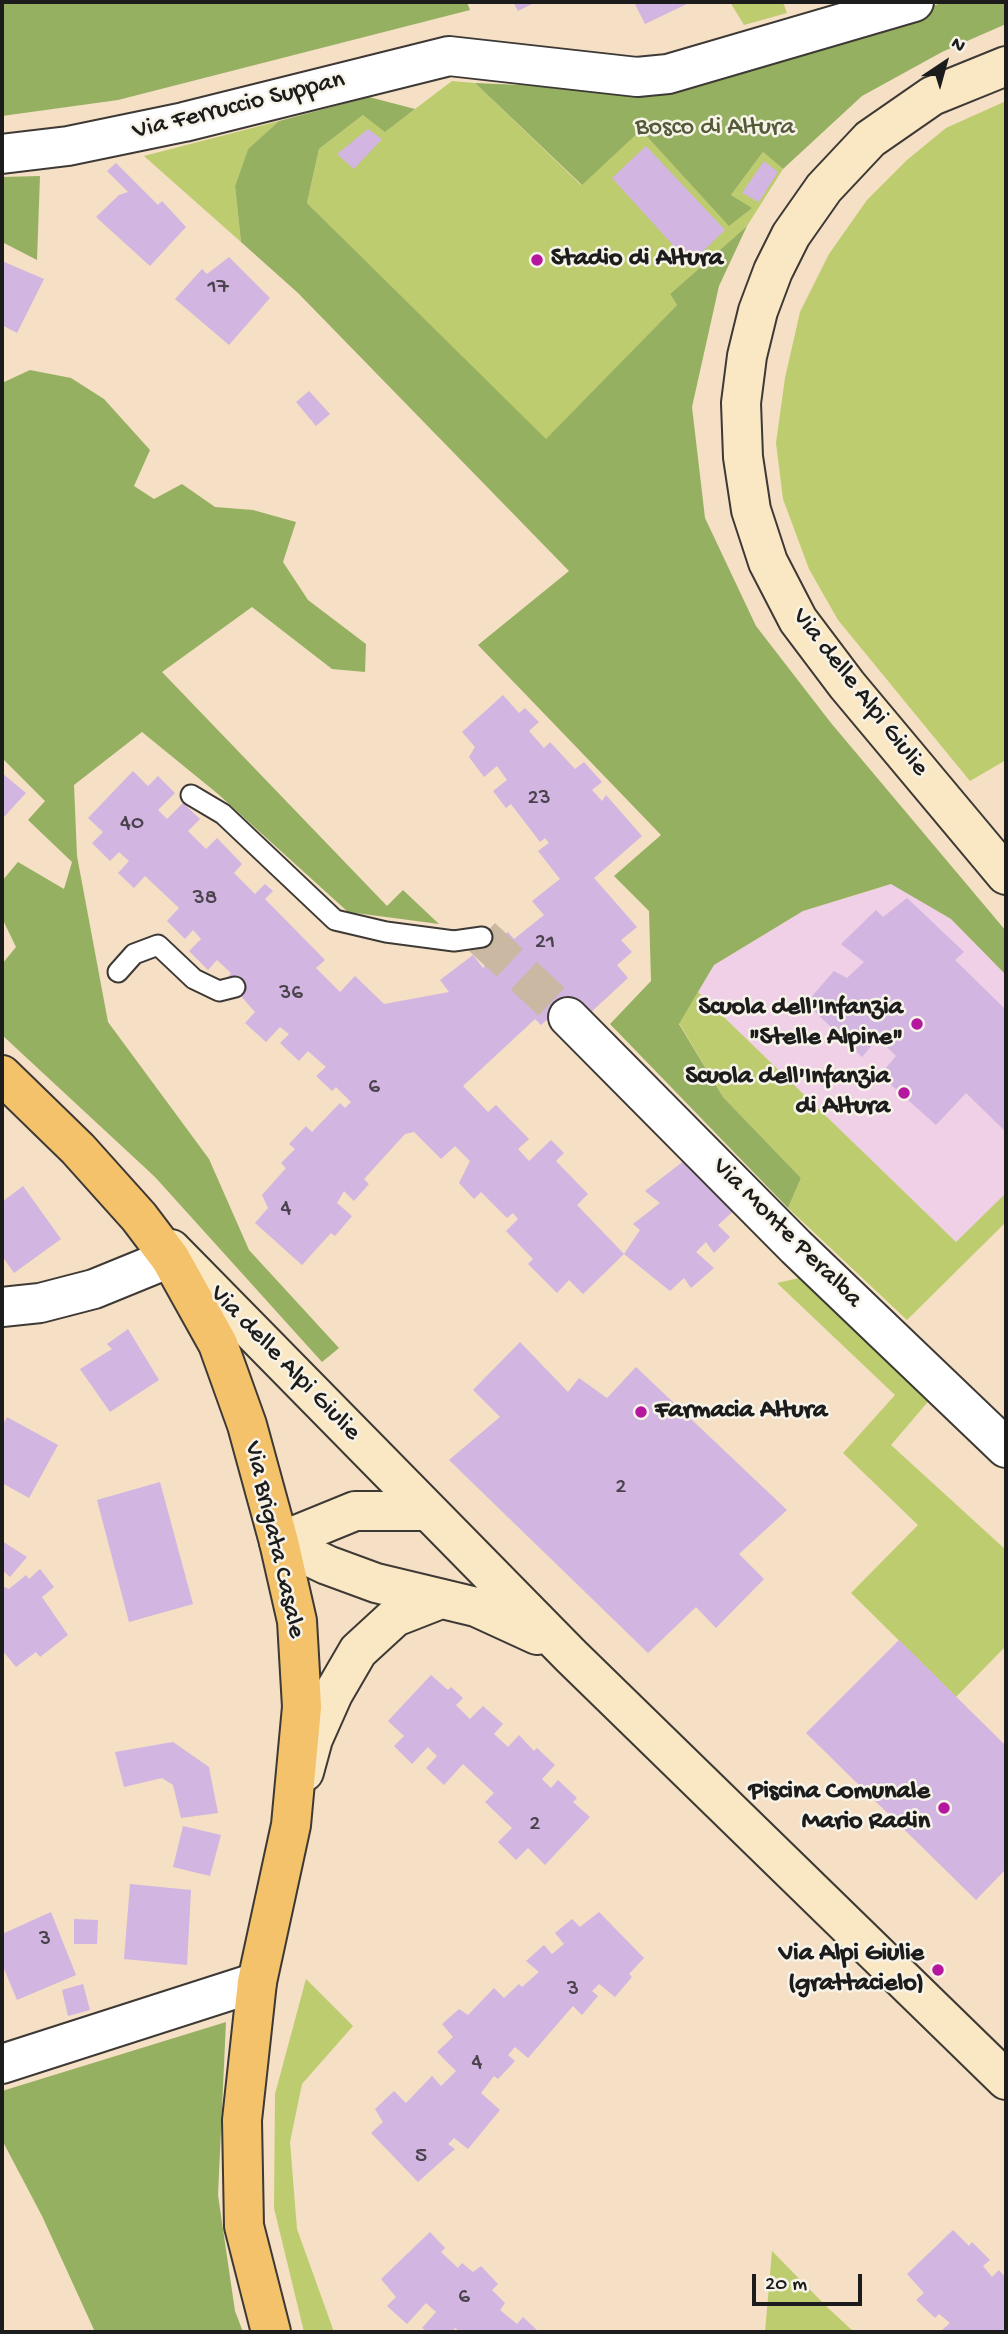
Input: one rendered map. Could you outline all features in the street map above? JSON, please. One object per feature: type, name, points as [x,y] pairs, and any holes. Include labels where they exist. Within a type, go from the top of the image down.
[{"type":"main road","name":"Via Brigata Casale","points":[[2,1075],[78,1149],[139,1217],[170,1258],[218,1344],[247,1425],[297,1621],[302,1707],[290,1825],[257,1982],[243,2120],[244,2226],[271,2332]]},
{"type":"street","name":"Via Ferruccio Suppan","points":[[2,153],[68,146],[171,125],[449,55],[572,72],[637,77],[668,74],[914,2]]},
{"type":"street","name":"Via delle Alpi Giulie","points":[[1006,65],[932,96],[870,139],[824,188],[791,235],[765,291],[747,356],[741,403],[743,457],[751,510],[768,562],[798,620],[847,685],[1006,875]]},
{"type":"street","name":"Via Monte Peralba","points":[[569,1017],[796,1247],[1006,1448]]},
{"type":"street","name":"Via delle Alpi Giulie","points":[[139,1217],[571,1656],[1006,2080]]},
{"type":"street","points":[[2,1307],[40,1303],[94,1289],[170,1258]]},
{"type":"street","points":[[279,1542],[355,1511],[428,1511]]},
{"type":"street","name":"Via delle Alpi Giulie","points":[[279,1542],[327,1565],[376,1583],[476,1607],[526,1628],[571,1656]]},
{"type":"street","points":[[290,1825],[313,1740],[333,1694],[358,1651],[396,1617],[441,1599]]},
{"type":"street","points":[[2,2064],[257,1982]]},
{"type":"lane","points":[[191,795],[223,814],[335,919],[386,932],[454,941],[482,937]]},
{"type":"lane","points":[[118,972],[134,954],[158,945],[194,979],[219,991],[235,987]]},
{"type":"shaded area","name":"Scuola dell'Infanzia di Altura","points":[[892,884],[951,919],[1006,975],[1006,1193],[957,1243],[698,992],[714,965],[803,911]]},
{"type":"green space","points":[[2,2],[467,2],[470,10],[118,100],[2,116]]},
{"type":"green space","points":[[730,2],[783,2],[787,13],[744,25]]},
{"type":"green space","name":"Bosco di Altura","points":[[945,2],[1006,2],[1006,24],[942,52],[862,96],[783,169],[763,152],[731,195],[752,208],[729,226],[641,130],[582,185],[475,83],[655,91]]},
{"type":"green space","name":"Stadio di Altura","points":[[452,81],[475,83],[581,185],[641,130],[729,225],[751,208],[731,195],[763,152],[783,169],[747,226],[670,294],[677,305],[546,440],[307,203],[319,149],[363,115],[386,131]]},
{"type":"green space","points":[[369,97],[415,109],[385,132],[363,115],[319,149],[307,203],[546,439],[677,305],[670,294],[747,226],[719,286],[692,407],[705,518],[756,626],[831,723],[1006,931],[1006,975],[951,919],[891,884],[803,911],[714,965],[679,1024],[723,1097],[801,1178],[788,1208],[610,1024],[651,981],[649,911],[614,876],[661,835],[478,645],[569,571],[298,293],[241,242],[235,186],[248,149],[279,121]]},
{"type":"green space","points":[[1006,101],[1006,760],[970,781],[838,620],[809,569],[783,499],[776,443],[785,378],[800,312],[829,254],[867,200],[907,160],[946,128]]},
{"type":"green space","points":[[279,121],[248,149],[235,186],[241,242],[144,156]]},
{"type":"green space","points":[[40,176],[37,260],[2,242],[2,177]]},
{"type":"green space","points":[[30,370],[71,378],[104,399],[150,450],[134,486],[154,499],[182,484],[215,507],[253,510],[296,522],[283,562],[308,600],[366,644],[365,672],[332,669],[252,607],[162,672],[387,906],[403,890],[439,924],[348,912],[218,794],[142,732],[74,785],[77,856],[108,1022],[209,1159],[249,1250],[339,1348],[322,1362],[155,1177],[2,1035],[2,964],[16,947],[2,918],[2,881],[18,862],[64,889],[72,862],[28,820],[45,801],[2,758],[2,383]]},
{"type":"green space","points":[[698,992],[956,1242],[1006,1193],[1006,1222],[907,1320],[788,1208],[801,1178],[723,1097],[679,1023]]},
{"type":"green space","points":[[806,1279],[932,1397],[891,1445],[1006,1550],[1006,1646],[956,1697],[851,1593],[918,1525],[843,1453],[895,1395],[777,1283]]},
{"type":"green space","points":[[306,1979],[353,2026],[302,2084],[290,2142],[297,2229],[334,2332],[304,2332],[274,2208],[275,2094]]},
{"type":"green space","points":[[226,2022],[218,2195],[235,2311],[243,2332],[95,2332],[42,2216],[2,2140],[2,2091]]},
{"type":"green space","points":[[772,2251],[828,2308],[854,2332],[765,2332]]},
{"type":"building","points":[[513,2],[536,2],[518,11]]},
{"type":"building","points":[[634,2],[691,2],[645,24]]},
{"type":"building","points":[[368,129],[382,139],[354,169],[337,154]]},
{"type":"building","points":[[646,146],[725,230],[690,264],[612,178]]},
{"type":"building","points":[[764,161],[778,172],[759,202],[742,193]]},
{"type":"building","points":[[116,163],[158,205],[162,201],[186,227],[150,266],[96,217],[119,195],[128,192],[107,171]]},
{"type":"building","points":[[229,257],[270,298],[229,345],[175,299],[202,269],[207,274]]},
{"type":"building","points":[[2,261],[44,279],[17,333],[2,325]]},
{"type":"building","points":[[309,391],[330,414],[316,426],[296,402]]},
{"type":"building","points":[[503,695],[519,713],[525,708],[539,722],[529,731],[544,748],[550,742],[575,769],[584,762],[602,782],[592,790],[602,801],[606,795],[642,836],[594,878],[637,927],[621,940],[632,952],[617,965],[628,978],[588,1015],[572,998],[541,1025],[535,1019],[463,1086],[488,1112],[496,1105],[529,1139],[518,1149],[529,1161],[551,1140],[564,1153],[556,1161],[588,1194],[577,1205],[624,1254],[583,1294],[569,1280],[557,1293],[528,1264],[533,1259],[506,1231],[518,1219],[513,1213],[507,1218],[481,1192],[474,1199],[459,1183],[470,1161],[455,1146],[441,1159],[414,1132],[405,1134],[364,1179],[369,1184],[354,1201],[344,1191],[337,1203],[352,1216],[335,1236],[331,1233],[302,1265],[255,1223],[268,1208],[262,1195],[286,1168],[281,1163],[295,1149],[289,1144],[306,1126],[312,1132],[340,1103],[345,1108],[351,1102],[336,1087],[332,1091],[316,1076],[326,1067],[308,1051],[299,1061],[280,1043],[289,1034],[280,1027],[266,1042],[245,1023],[255,1012],[226,979],[231,973],[217,960],[208,970],[189,951],[201,939],[193,930],[185,939],[167,921],[179,908],[145,876],[134,888],[118,873],[129,861],[119,852],[110,861],[92,843],[103,832],[88,818],[133,771],[148,786],[158,776],[175,793],[158,810],[167,819],[183,803],[200,819],[188,831],[206,849],[217,838],[242,864],[234,873],[255,894],[265,884],[273,891],[265,899],[325,960],[316,968],[340,992],[355,976],[384,1004],[449,992],[440,980],[473,955],[483,968],[485,966],[477,956],[508,932],[514,939],[544,915],[532,901],[560,879],[538,851],[549,843],[545,838],[540,842],[511,804],[506,808],[493,791],[507,780],[497,766],[484,777],[469,757],[475,747],[462,732]]},
{"type":"building","points":[[2,773],[26,793],[2,819]]},
{"type":"building","name":"Scuola dell'Infanzia \"Stelle Alpine\"","points":[[907,898],[964,952],[955,960],[1006,1010],[1006,1132],[966,1093],[936,1125],[880,1075],[896,1056],[878,1038],[862,1057],[806,1003],[834,971],[847,978],[864,962],[841,944],[876,910],[883,917]]},
{"type":"building","points":[[685,1160],[737,1208],[718,1225],[730,1237],[714,1253],[706,1242],[696,1252],[714,1268],[691,1288],[684,1278],[670,1291],[624,1254],[640,1230],[633,1224],[660,1203],[645,1191]]},
{"type":"building","points":[[23,1186],[61,1239],[14,1273],[2,1256],[2,1202]]},
{"type":"building","points":[[128,1329],[159,1380],[110,1412],[80,1369],[112,1349],[107,1344]]},
{"type":"building","points":[[520,1342],[568,1392],[579,1378],[607,1398],[636,1367],[787,1510],[739,1554],[764,1579],[716,1628],[696,1607],[648,1653],[449,1460],[500,1417],[473,1390]]},
{"type":"building","points":[[7,1417],[58,1445],[29,1498],[2,1483],[2,1426]]},
{"type":"building","points":[[160,1482],[193,1604],[129,1622],[97,1500]]},
{"type":"building","points":[[2,1541],[27,1557],[10,1577],[2,1570]]},
{"type":"building","points":[[40,1569],[54,1587],[42,1597],[68,1635],[40,1657],[36,1652],[16,1667],[2,1650],[2,1586],[9,1589],[26,1575],[29,1579]]},
{"type":"building","name":"Piscina Comunale Mario Radin","points":[[899,1640],[1006,1746],[1006,1869],[976,1900],[806,1733]]},
{"type":"building","points":[[431,1675],[448,1690],[451,1687],[463,1698],[456,1705],[470,1719],[483,1706],[503,1724],[494,1734],[508,1747],[519,1735],[534,1751],[537,1748],[555,1765],[542,1779],[551,1788],[558,1780],[577,1798],[573,1802],[590,1817],[545,1865],[528,1848],[516,1860],[498,1842],[512,1828],[485,1802],[494,1793],[463,1764],[444,1785],[426,1768],[437,1756],[428,1747],[412,1764],[394,1746],[404,1736],[388,1721]]},
{"type":"building","points":[[173,1742],[209,1767],[218,1813],[181,1818],[173,1785],[162,1778],[124,1787],[115,1752]]},
{"type":"building","points":[[183,1826],[221,1835],[210,1876],[173,1867]]},
{"type":"building","points":[[130,1884],[191,1890],[187,1965],[124,1959]]},
{"type":"building","points":[[51,1912],[76,1975],[17,2000],[2,1964],[2,1934]]},
{"type":"building","points":[[599,1912],[644,1958],[629,1974],[632,1977],[615,1997],[599,1984],[592,1991],[598,1996],[582,2015],[573,2006],[528,2058],[515,2047],[508,2055],[515,2061],[498,2079],[494,2076],[481,2093],[500,2110],[468,2149],[454,2138],[448,2144],[455,2149],[418,2182],[371,2133],[383,2122],[375,2109],[394,2091],[406,2103],[432,2076],[441,2086],[456,2071],[437,2052],[453,2037],[442,2024],[459,2009],[468,2015],[494,1988],[504,1998],[519,1984],[522,1987],[539,1972],[526,1961],[544,1945],[552,1954],[564,1944],[555,1933],[572,1919],[580,1927]]},
{"type":"building","points":[[74,1919],[98,1920],[97,1944],[74,1944]]},
{"type":"building","points":[[83,1984],[90,2010],[68,2016],[62,1990]]},
{"type":"building","points":[[953,2230],[969,2246],[972,2242],[990,2260],[983,2266],[992,2277],[999,2270],[1006,2278],[1006,2332],[945,2332],[942,2330],[950,2323],[939,2314],[935,2318],[916,2300],[924,2293],[907,2274]]},
{"type":"building","points":[[430,2232],[445,2248],[441,2252],[458,2268],[462,2263],[473,2272],[481,2266],[498,2284],[492,2290],[505,2303],[500,2310],[517,2324],[523,2317],[539,2332],[461,2332],[455,2328],[452,2332],[428,2332],[422,2328],[436,2312],[426,2303],[407,2324],[387,2306],[396,2297],[381,2279]]},
{"type":"tunnel","points":[[482,937],[568,1017]]},
{"type":"place","name":"Stadio di Altura","points":[[537,260]]},
{"type":"place","name":"Scuola dell'Infanzia \"Stelle Alpine\"","points":[[917,1024]]},
{"type":"place","name":"Scuola dell'Infanzia di Altura","points":[[904,1093]]},
{"type":"place","name":"Farmacia Altura","points":[[641,1412]]},
{"type":"place","name":"Piscina Comunale Mario Radin","points":[[944,1808]]},
{"type":"place","name":"Via Alpi Giulie (grattacielo)","points":[[938,1970]]}]
